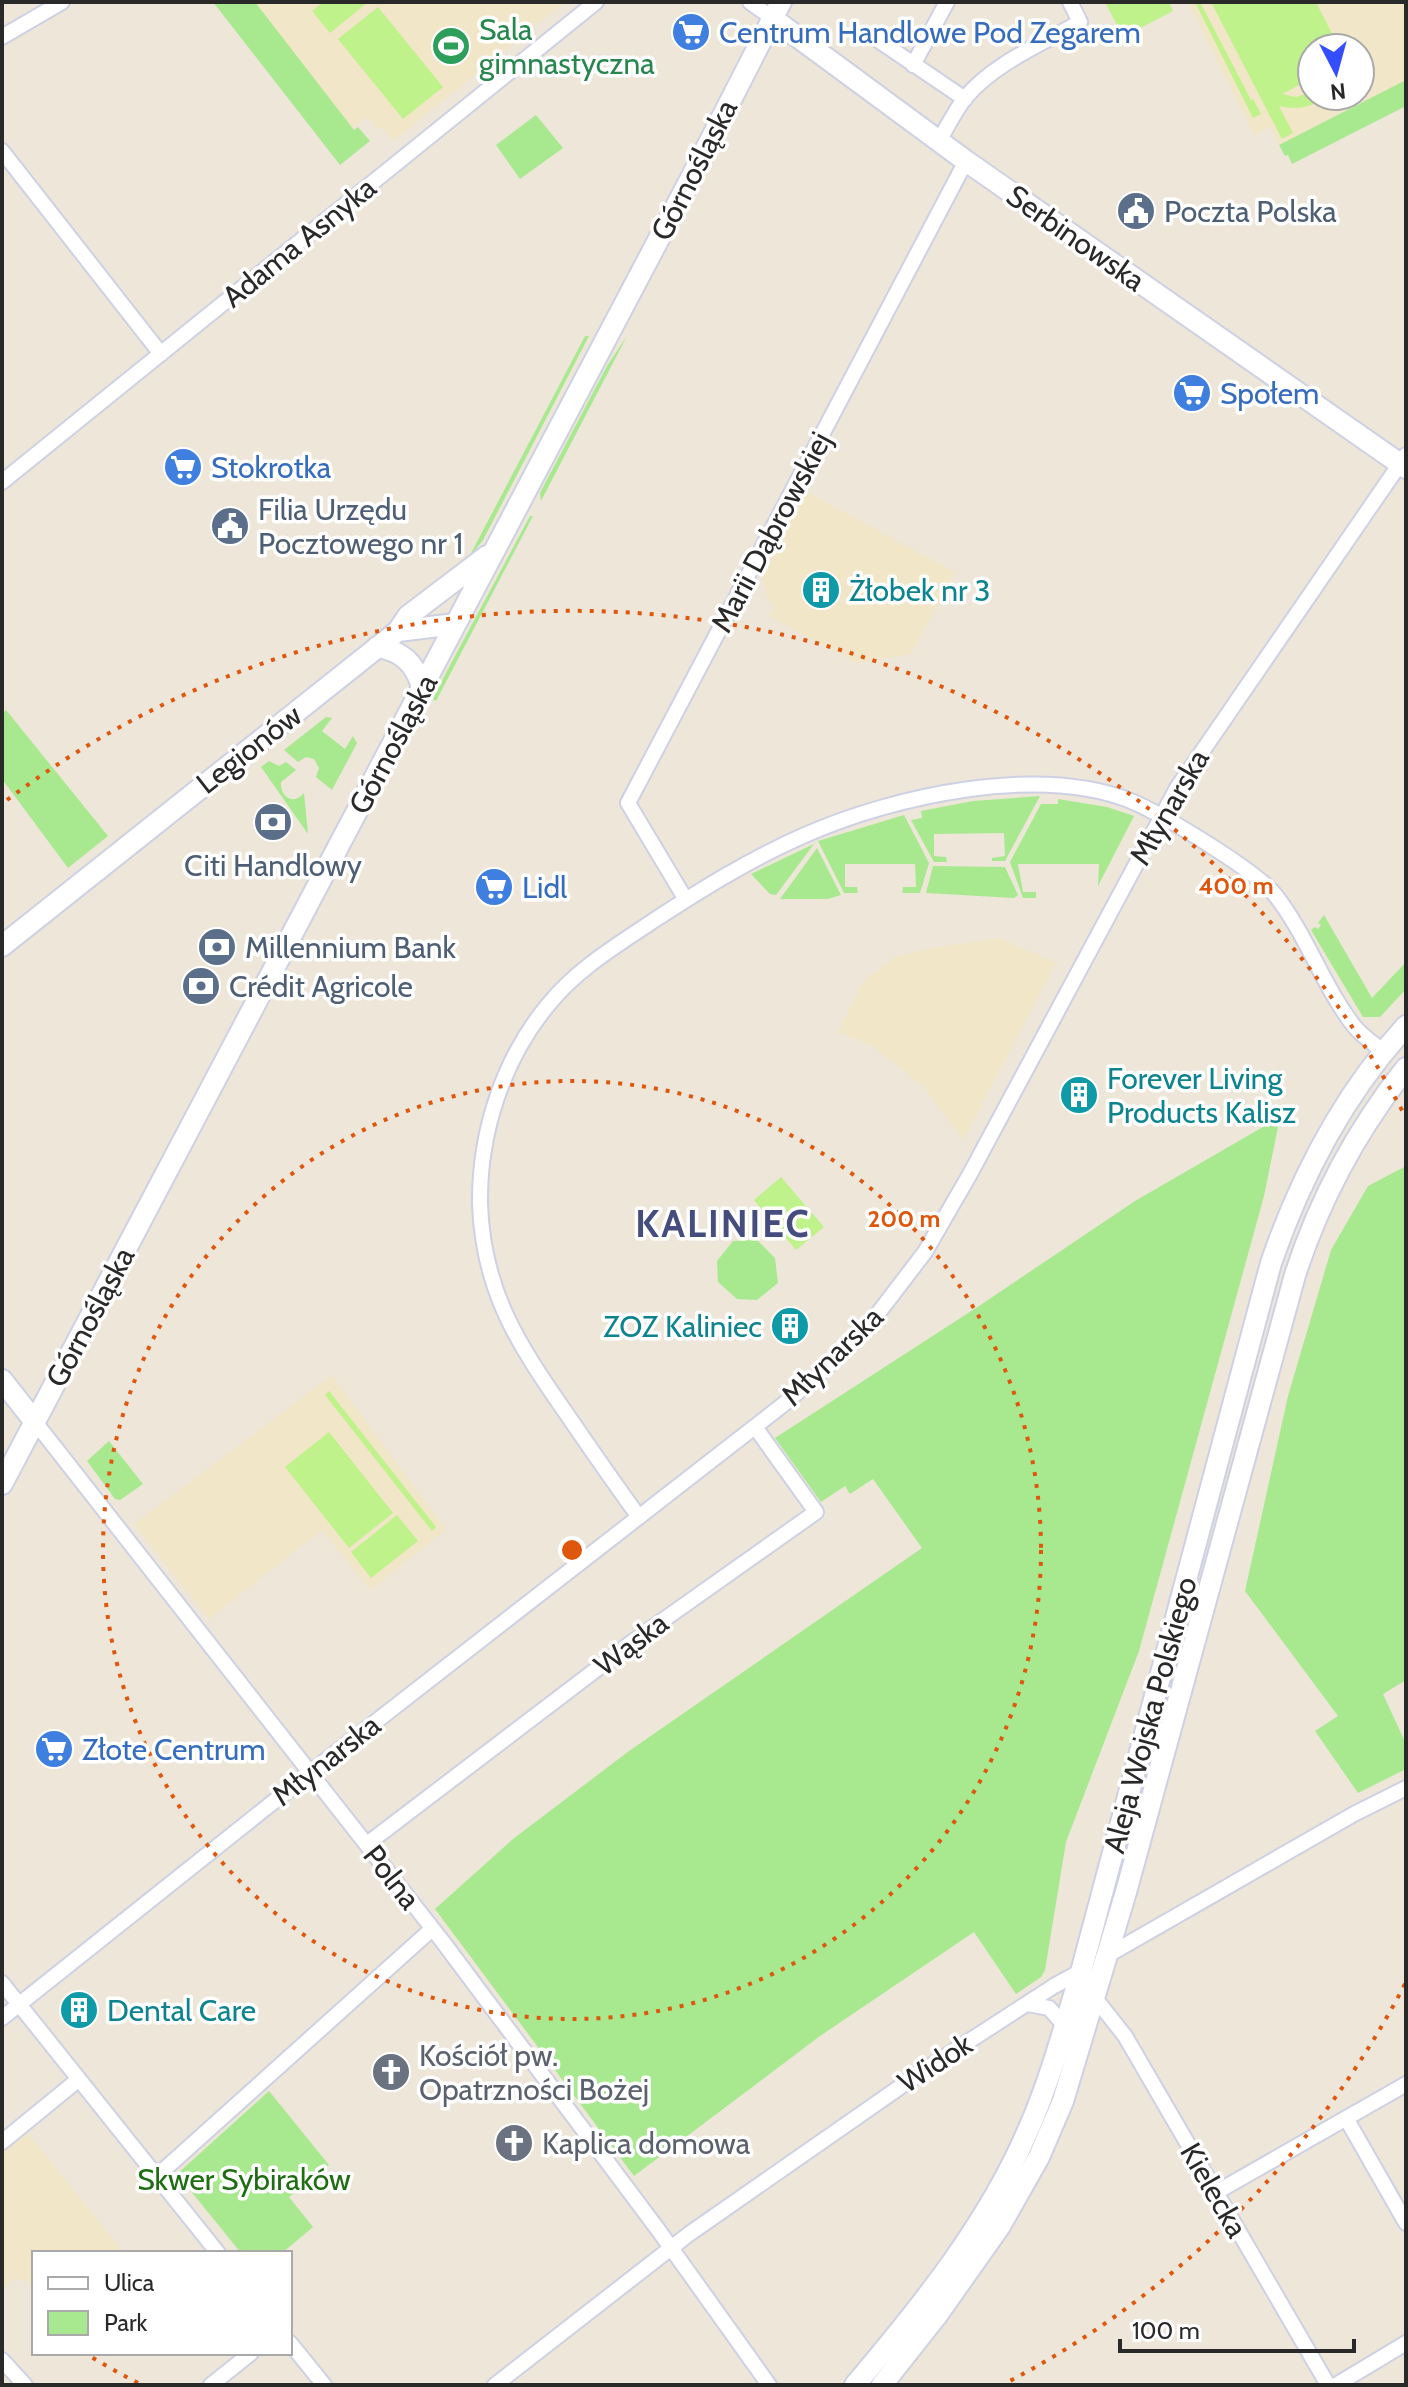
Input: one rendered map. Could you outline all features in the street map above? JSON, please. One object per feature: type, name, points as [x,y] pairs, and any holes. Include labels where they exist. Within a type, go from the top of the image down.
[{"type":"street","points":[[2,37],[62,2]]},
{"type":"street","name":"Adama Asnyka","points":[[2,482],[596,2]]},
{"type":"street","name":"Serbinowska","points":[[750,2],[777,10],[966,161],[1404,462]]},
{"type":"street","points":[[913,65],[947,2]]},
{"type":"street","points":[[939,141],[965,99],[982,81],[1080,22],[1070,2]]},
{"type":"street","name":"Górnośląska","points":[[2,1484],[777,10]]},
{"type":"street","points":[[875,38],[965,99]]},
{"type":"street","points":[[2,151],[161,354]]},
{"type":"street","name":"Marii Dąbrowskiej","points":[[686,900],[628,803],[966,161]]},
{"type":"street","name":"Młynarska","points":[[2,2018],[311,1772],[755,1427],[855,1340],[925,1252],[964,1186],[1161,816],[1209,740],[1404,462]]},
{"type":"street","name":"Legionów","points":[[2,946],[398,631],[408,616],[493,551]]},
{"type":"street","points":[[424,604],[444,613],[455,624]]},
{"type":"street","points":[[398,631],[455,624]]},
{"type":"street","points":[[377,647],[390,649],[408,660],[415,668],[422,687]]},
{"type":"street","points":[[639,1517],[533,1365],[507,1320],[485,1248],[480,1199],[482,1166],[489,1125],[505,1076],[524,1038],[548,1005],[590,964],[686,900],[740,867],[821,828],[907,802],[954,792],[1019,785],[1077,788],[1127,800],[1161,816],[1242,868],[1274,893],[1351,1021],[1384,1052]]},
{"type":"street","name":"Aleja Wojska Polskiego","points":[[855,2385],[946,2268],[1002,2183],[1029,2129],[1081,1972],[1271,1263],[1294,1200],[1318,1151],[1348,1100],[1406,1026]]},
{"type":"street","name":"Aleja Wojska Polskiego","points":[[882,2385],[978,2258],[1027,2181],[1063,2101],[1107,1956],[1295,1275],[1318,1212],[1344,1157],[1377,1105],[1406,1068]]},
{"type":"street","name":"Polna","points":[[2,1380],[432,1929],[670,2247],[769,2385]]},
{"type":"street","name":"Wąska","points":[[367,1844],[635,1640],[816,1512],[755,1427]]},
{"type":"street","name":"Widok","points":[[495,2385],[670,2247],[900,2086],[1054,1986],[1354,1814],[1406,1788]]},
{"type":"street","points":[[157,2176],[432,1929]]},
{"type":"street","points":[[2,1983],[216,2251]]},
{"type":"street","name":"Kielecka","points":[[1095,1998],[1125,2036],[1328,2385]]},
{"type":"street","points":[[1028,2004],[1049,2008],[1065,2026]]},
{"type":"street","points":[[2,2142],[79,2079]]},
{"type":"street","points":[[1215,2193],[1406,2084]]},
{"type":"street","points":[[1346,2118],[1406,2223]]},
{"type":"street","points":[[1336,2385],[1406,2343]]},
{"type":"street","points":[[292,2345],[324,2385]]},
{"type":"street","points":[[211,2385],[248,2355]]},
{"type":"street","points":[[2,2360],[25,2385]]},
{"type":"shaded area","points":[[247,2],[565,2],[393,141],[382,127],[378,130],[367,117],[351,129]]},
{"type":"shaded area","points":[[1188,2],[1406,2],[1406,80],[1376,95],[1376,32],[1296,32],[1296,112],[1343,112],[1279,145],[1270,127],[1254,135]]},
{"type":"shaded area","points":[[807,492],[955,572],[911,654],[857,663],[769,616],[775,605],[768,601],[762,576]]},
{"type":"shaded area","points":[[1000,938],[1056,963],[963,1140],[924,1087],[871,1045],[838,1032],[863,982],[895,957],[931,948]]},
{"type":"shaded area","points":[[332,1375],[446,1530],[370,1590],[322,1530],[209,1619],[134,1524]]},
{"type":"shaded area","points":[[27,2132],[122,2250],[32,2251],[32,2287],[26,2281],[15,2279],[2,2290],[2,2153]]},
{"type":"green space","points":[[213,2],[255,2],[354,130],[358,127],[370,141],[340,165]]},
{"type":"green space","points":[[323,2],[368,2],[330,33],[312,11]]},
{"type":"green space","points":[[1105,2],[1169,2],[1173,11],[1123,37]]},
{"type":"green space","points":[[1195,2],[1200,2],[1261,114],[1253,118]]},
{"type":"green space","points":[[1211,2],[1316,2],[1331,32],[1296,32],[1296,87],[1282,94],[1296,97],[1296,108],[1279,106],[1293,133],[1282,139]]},
{"type":"green space","points":[[378,7],[443,87],[403,119],[338,39]]},
{"type":"green space","points":[[1406,80],[1406,106],[1292,164],[1288,155],[1285,156],[1279,145],[1343,112],[1376,112],[1376,95]]},
{"type":"green space","points":[[536,115],[563,148],[520,179],[496,145]]},
{"type":"green space","points":[[585,336],[589,336],[483,540],[468,559]]},
{"type":"green space","points":[[627,336],[541,501],[540,493],[607,366]]},
{"type":"green space","points":[[530,516],[533,516],[436,701],[432,699]]},
{"type":"green space","points":[[6,710],[108,836],[68,868],[2,779],[2,714]]},
{"type":"green space","points":[[326,717],[332,718],[322,731],[345,749],[353,736],[357,743],[332,790],[316,777],[319,768],[314,759],[306,757],[298,762],[284,750]]},
{"type":"green space","points":[[269,761],[279,766],[286,762],[296,770],[281,782],[281,787],[288,798],[296,799],[304,793],[308,834],[261,767]]},
{"type":"green space","points":[[1040,796],[1005,861],[992,861],[992,858],[1005,856],[1004,833],[934,834],[934,856],[946,857],[947,862],[934,862],[911,820],[922,818],[921,811],[973,801]]},
{"type":"green space","points":[[1058,799],[1107,807],[1134,816],[1098,886],[1099,864],[1018,864],[1023,892],[1036,892],[1036,898],[1023,898],[1010,862],[1041,804],[1058,804]]},
{"type":"green space","points":[[904,815],[929,863],[920,893],[902,893],[903,887],[916,887],[915,864],[845,864],[845,887],[857,887],[858,893],[844,893],[818,841]]},
{"type":"green space","points":[[814,844],[776,895],[770,894],[751,874]]},
{"type":"green space","points":[[817,848],[841,895],[828,899],[780,899]]},
{"type":"green space","points":[[933,866],[1005,867],[1018,895],[1014,898],[926,893]]},
{"type":"green space","points":[[1324,915],[1372,998],[1406,962],[1406,989],[1380,1017],[1363,1017],[1311,930],[1315,927],[1318,929]]},
{"type":"green space","points":[[1280,1117],[1264,1196],[1139,1651],[1066,1842],[1045,1970],[1041,1977],[1016,1994],[974,1932],[820,2036],[634,2176],[435,1909],[513,1839],[629,1751],[922,1548],[873,1479],[850,1494],[845,1486],[821,1502],[775,1438],[1135,1201]]},
{"type":"green space","points":[[1406,1166],[1406,1680],[1383,1694],[1406,1744],[1406,1769],[1358,1793],[1315,1731],[1338,1716],[1245,1591],[1288,1396],[1331,1250],[1368,1186]]},
{"type":"green space","points":[[781,1177],[824,1227],[796,1250],[754,1200]]},
{"type":"green space","points":[[757,1240],[775,1258],[778,1283],[757,1300],[737,1299],[718,1282],[717,1261],[733,1241]]},
{"type":"green space","points":[[329,1391],[436,1527],[432,1531],[325,1395]]},
{"type":"green space","points":[[329,1432],[393,1513],[349,1548],[285,1467]]},
{"type":"green space","points":[[109,1441],[143,1484],[120,1500],[115,1499],[87,1461]]},
{"type":"green space","points":[[397,1515],[418,1541],[371,1578],[351,1552]]},
{"type":"green space","name":"Skwer Sybiraków","points":[[269,2091],[329,2165],[289,2197],[313,2227],[284,2251],[239,2251],[177,2174]]},
{"type":"place","name":"Centrum Handlowe Pod Zegarem","points":[[691,32]]},
{"type":"place","name":"Sala gimnastyczna","points":[[451,46]]},
{"type":"place","name":"Poczta Polska","points":[[1136,211]]},
{"type":"place","name":"Społem","points":[[1192,393]]},
{"type":"place","name":"Stokrotka","points":[[183,467]]},
{"type":"place","name":"Filia Urzędu Pocztowego nr 1","points":[[230,526]]},
{"type":"place","name":"Żłobek nr 3","points":[[821,590]]},
{"type":"place","name":"Citi Handlowy","points":[[273,822]]},
{"type":"place","name":"Lidl","points":[[494,887]]},
{"type":"place","name":"Millennium Bank","points":[[217,947]]},
{"type":"place","name":"Crédit Agricole","points":[[201,986]]},
{"type":"place","name":"Forever Living Products Kalisz","points":[[1079,1095]]},
{"type":"place","name":"ZOZ Kaliniec","points":[[790,1326]]},
{"type":"place","name":"Złote Centrum","points":[[54,1749]]},
{"type":"place","name":"Dental Care","points":[[79,2010]]},
{"type":"place","name":"Kościół pw. Opatrzności Bożej","points":[[391,2072]]},
{"type":"place","name":"Kaplica domowa","points":[[514,2143]]},
{"type":"district","name":"KALINIEC","points":[[723,1223]]}]
